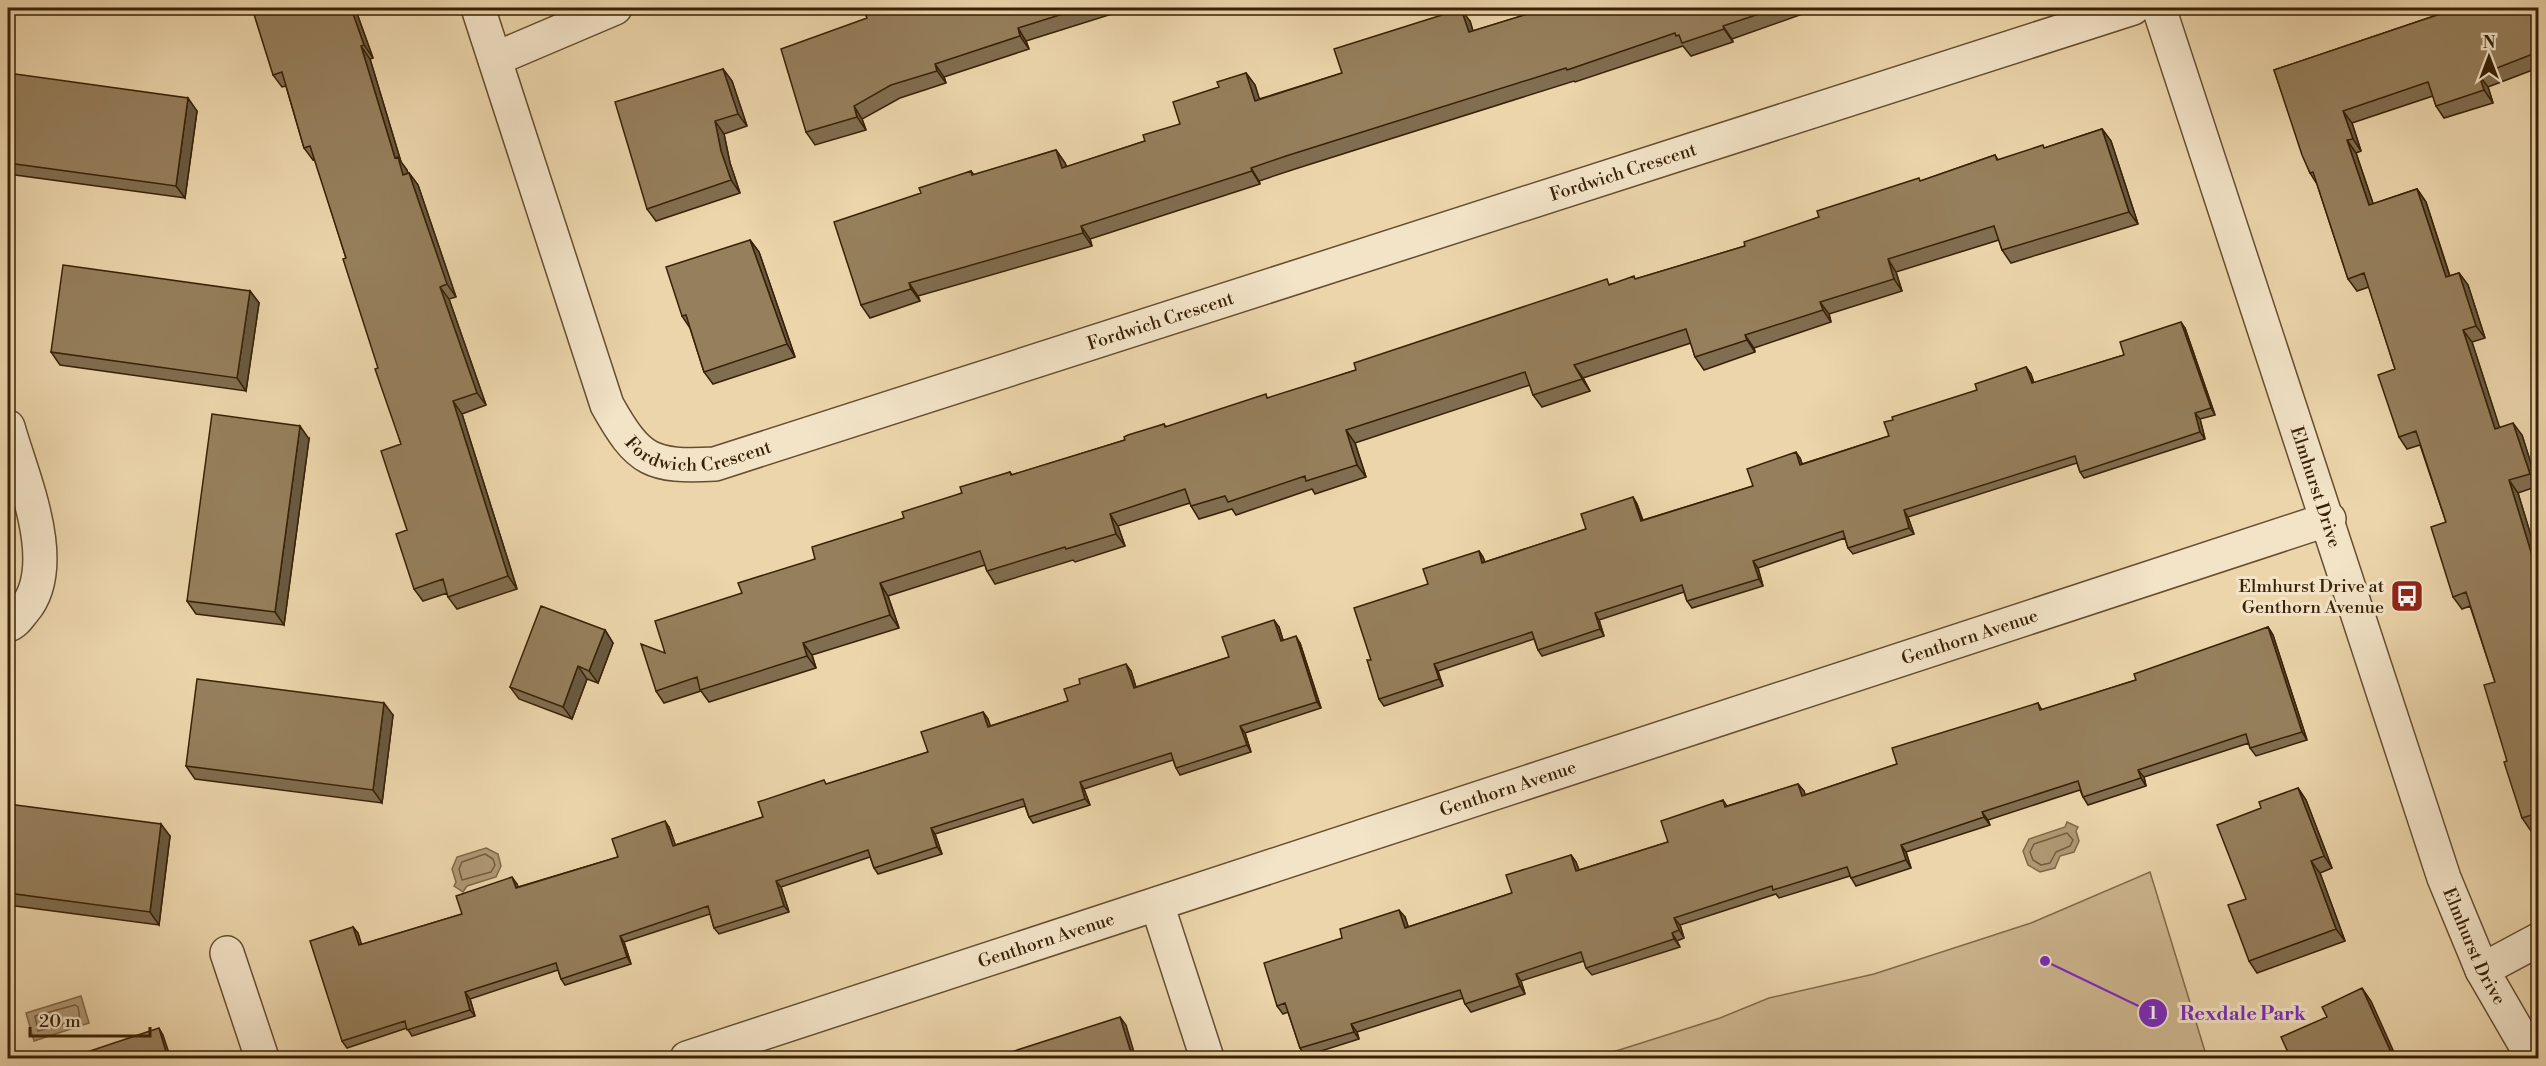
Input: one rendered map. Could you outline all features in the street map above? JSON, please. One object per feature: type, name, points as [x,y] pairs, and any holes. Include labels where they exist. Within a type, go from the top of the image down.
[{"type":"street","name":"Fordwich Crescent","points":[[478,8],[607,405],[626,439],[648,458],[683,466],[727,461],[2133,8]]},
{"type":"street","points":[[495,58],[615,8]]},
{"type":"street","name":"Elmhurst Drive","points":[[2159,8],[2329,519],[2444,878],[2482,970],[2533,1059]]},
{"type":"street","points":[[8,427],[40,537],[39,573],[33,600],[13,624],[8,626]]},
{"type":"street","name":"Genthorn Avenue","points":[[687,1059],[2329,519]]},
{"type":"street","points":[[1156,904],[1207,1059]]},
{"type":"street","points":[[2482,970],[2538,940]]},
{"type":"street","points":[[227,952],[262,1059]]},
{"type":"shaded area","points":[[2150,872],[2207,1058],[1594,1058],[1720,1018],[1769,998],[1874,974],[2031,923]]},
{"type":"water","points":[[2067,822],[2078,827],[2076,831],[2079,841],[2074,852],[2060,856],[2055,868],[2040,872],[2028,865],[2023,851],[2029,839],[2065,827]]},
{"type":"water","points":[[486,848],[498,854],[501,866],[496,877],[467,886],[463,892],[454,886],[456,882],[452,869],[457,857]]},
{"type":"water","points":[[81,996],[89,1023],[34,1041],[26,1013]]},
{"type":"building","points":[[252,8],[351,8],[364,45],[361,46],[395,158],[398,157],[403,175],[409,173],[447,284],[440,287],[477,393],[453,401],[508,576],[448,597],[443,579],[414,589],[396,534],[407,530],[381,451],[401,444],[375,369],[378,368],[343,259],[346,258],[310,146],[304,148],[282,72],[273,75]]},
{"type":"building","points":[[863,8],[1082,8],[1018,28],[1020,36],[935,64],[937,71],[891,85],[854,106],[857,117],[806,132],[781,49],[867,18]]},
{"type":"building","points":[[1547,8],[1777,8],[1682,43],[1679,35],[1676,36],[1675,33],[1567,70],[1566,68],[1286,156],[1251,168],[1252,171],[1081,226],[1083,233],[909,283],[911,289],[861,305],[834,222],[921,193],[919,188],[971,171],[972,175],[1056,150],[1062,168],[1145,141],[1143,135],[1180,124],[1173,102],[1219,87],[1217,82],[1246,73],[1255,101],[1342,73],[1334,49],[1461,9],[1469,32]]},
{"type":"building","points":[[2458,8],[2460,14],[2477,8],[2538,8],[2538,52],[2479,75],[2484,90],[2436,106],[2428,82],[2343,111],[2353,139],[2347,140],[2369,205],[2417,189],[2446,277],[2459,273],[2476,326],[2463,330],[2495,429],[2513,423],[2530,474],[2509,480],[2538,575],[2538,813],[2522,818],[2504,762],[2507,761],[2484,685],[2495,682],[2466,592],[2453,597],[2431,527],[2446,522],[2416,431],[2399,437],[2378,375],[2395,369],[2364,273],[2348,279],[2313,172],[2310,173],[2302,155],[2274,70]]},
{"type":"building","points":[[723,69],[738,114],[715,121],[721,151],[731,180],[647,209],[615,102]]},
{"type":"building","points":[[8,73],[188,98],[176,186],[8,163]]},
{"type":"building","points":[[2102,129],[2129,212],[2002,250],[1994,226],[1888,259],[1894,279],[1820,302],[1823,310],[1745,335],[1747,340],[1695,357],[1686,329],[1574,365],[1582,379],[1533,395],[1525,372],[1346,430],[1357,465],[1306,481],[1305,476],[1228,502],[1225,496],[1191,506],[1185,489],[1110,514],[1116,534],[987,571],[980,551],[880,583],[890,615],[803,643],[807,656],[700,690],[697,677],[656,691],[641,644],[665,653],[655,621],[742,593],[738,583],[815,559],[812,547],[904,518],[902,512],[962,493],[960,487],[1010,472],[1011,475],[1125,440],[1124,437],[1128,435],[1164,424],[1165,427],[1266,394],[1267,398],[1356,370],[1354,363],[1607,279],[1609,285],[1634,276],[1635,279],[1745,246],[1744,242],[1819,217],[1817,211],[1919,178],[1920,181],[1995,155],[1997,160],[2043,145],[2044,148]]},
{"type":"building","points":[[750,240],[787,344],[704,372],[686,315],[682,316],[666,267]]},
{"type":"building","points":[[63,265],[250,291],[237,378],[51,352]]},
{"type":"building","points":[[2181,322],[2211,408],[2195,413],[2200,432],[2080,472],[2075,456],[1904,510],[1909,528],[1848,548],[1843,531],[1753,561],[1759,579],[1687,601],[1682,585],[1595,613],[1600,629],[1538,650],[1532,632],[1434,664],[1439,679],[1379,699],[1367,660],[1371,660],[1354,608],[1428,584],[1423,569],[1479,551],[1482,563],[1586,529],[1581,514],[1633,497],[1641,521],[1753,486],[1747,469],[1796,452],[1800,465],[1889,436],[1884,422],[1893,420],[1892,417],[1977,390],[1975,384],[2026,367],[2032,383],[2124,355],[2120,342]]},
{"type":"building","points":[[212,414],[300,426],[275,612],[187,601]]},
{"type":"building","points":[[541,606],[605,630],[589,671],[578,666],[563,707],[510,687]]},
{"type":"building","points":[[1274,620],[1281,641],[1296,636],[1317,702],[1240,726],[1247,745],[1176,768],[1171,753],[1080,782],[1085,799],[1029,817],[1023,799],[931,828],[937,847],[874,868],[868,850],[776,881],[784,906],[714,928],[708,906],[620,936],[627,957],[561,979],[556,963],[465,992],[470,1010],[407,1030],[405,1021],[342,1041],[310,941],[353,927],[359,945],[462,914],[456,896],[512,877],[516,888],[618,857],[612,839],[665,821],[673,846],[763,817],[758,802],[824,780],[826,784],[928,752],[921,732],[983,712],[988,727],[1068,701],[1064,689],[1080,684],[1079,679],[1126,664],[1134,688],[1229,657],[1222,637]]},
{"type":"building","points":[[2268,627],[2302,732],[2250,748],[2246,734],[2138,770],[2141,778],[2083,797],[2078,781],[1982,812],[1984,817],[1901,845],[1906,860],[1851,878],[1847,867],[1773,890],[1772,886],[1674,918],[1679,930],[1672,933],[1674,939],[1586,968],[1581,952],[1516,974],[1520,986],[1465,1004],[1460,990],[1351,1024],[1354,1032],[1300,1048],[1285,1003],[1277,1006],[1264,963],[1342,938],[1340,929],[1399,910],[1405,928],[1512,893],[1506,875],[1571,855],[1576,871],[1668,842],[1661,821],[1723,800],[1725,807],[1798,784],[1802,796],[1897,764],[1892,748],[2038,703],[2040,710],[2136,680],[2134,674]]},
{"type":"building","points":[[197,679],[384,703],[373,790],[186,766]]},
{"type":"building","points":[[2298,788],[2324,856],[2311,861],[2336,929],[2249,961],[2228,905],[2246,899],[2217,825],[2261,808],[2259,802]]},
{"type":"building","points":[[8,804],[161,824],[150,912],[8,893]]},
{"type":"building","points":[[2362,988],[2394,1059],[2291,1059],[2281,1037],[2327,1017],[2322,1007]]},
{"type":"building","points":[[1120,1017],[1133,1059],[989,1059]]},
{"type":"building","points":[[159,1028],[168,1059],[66,1059]]},
{"type":"place","name":"Elmhurst Drive at Genthorn Avenue","points":[[2407,596]]},
{"type":"place","name":"Rexdale Park","points":[[2045,961]]}]
